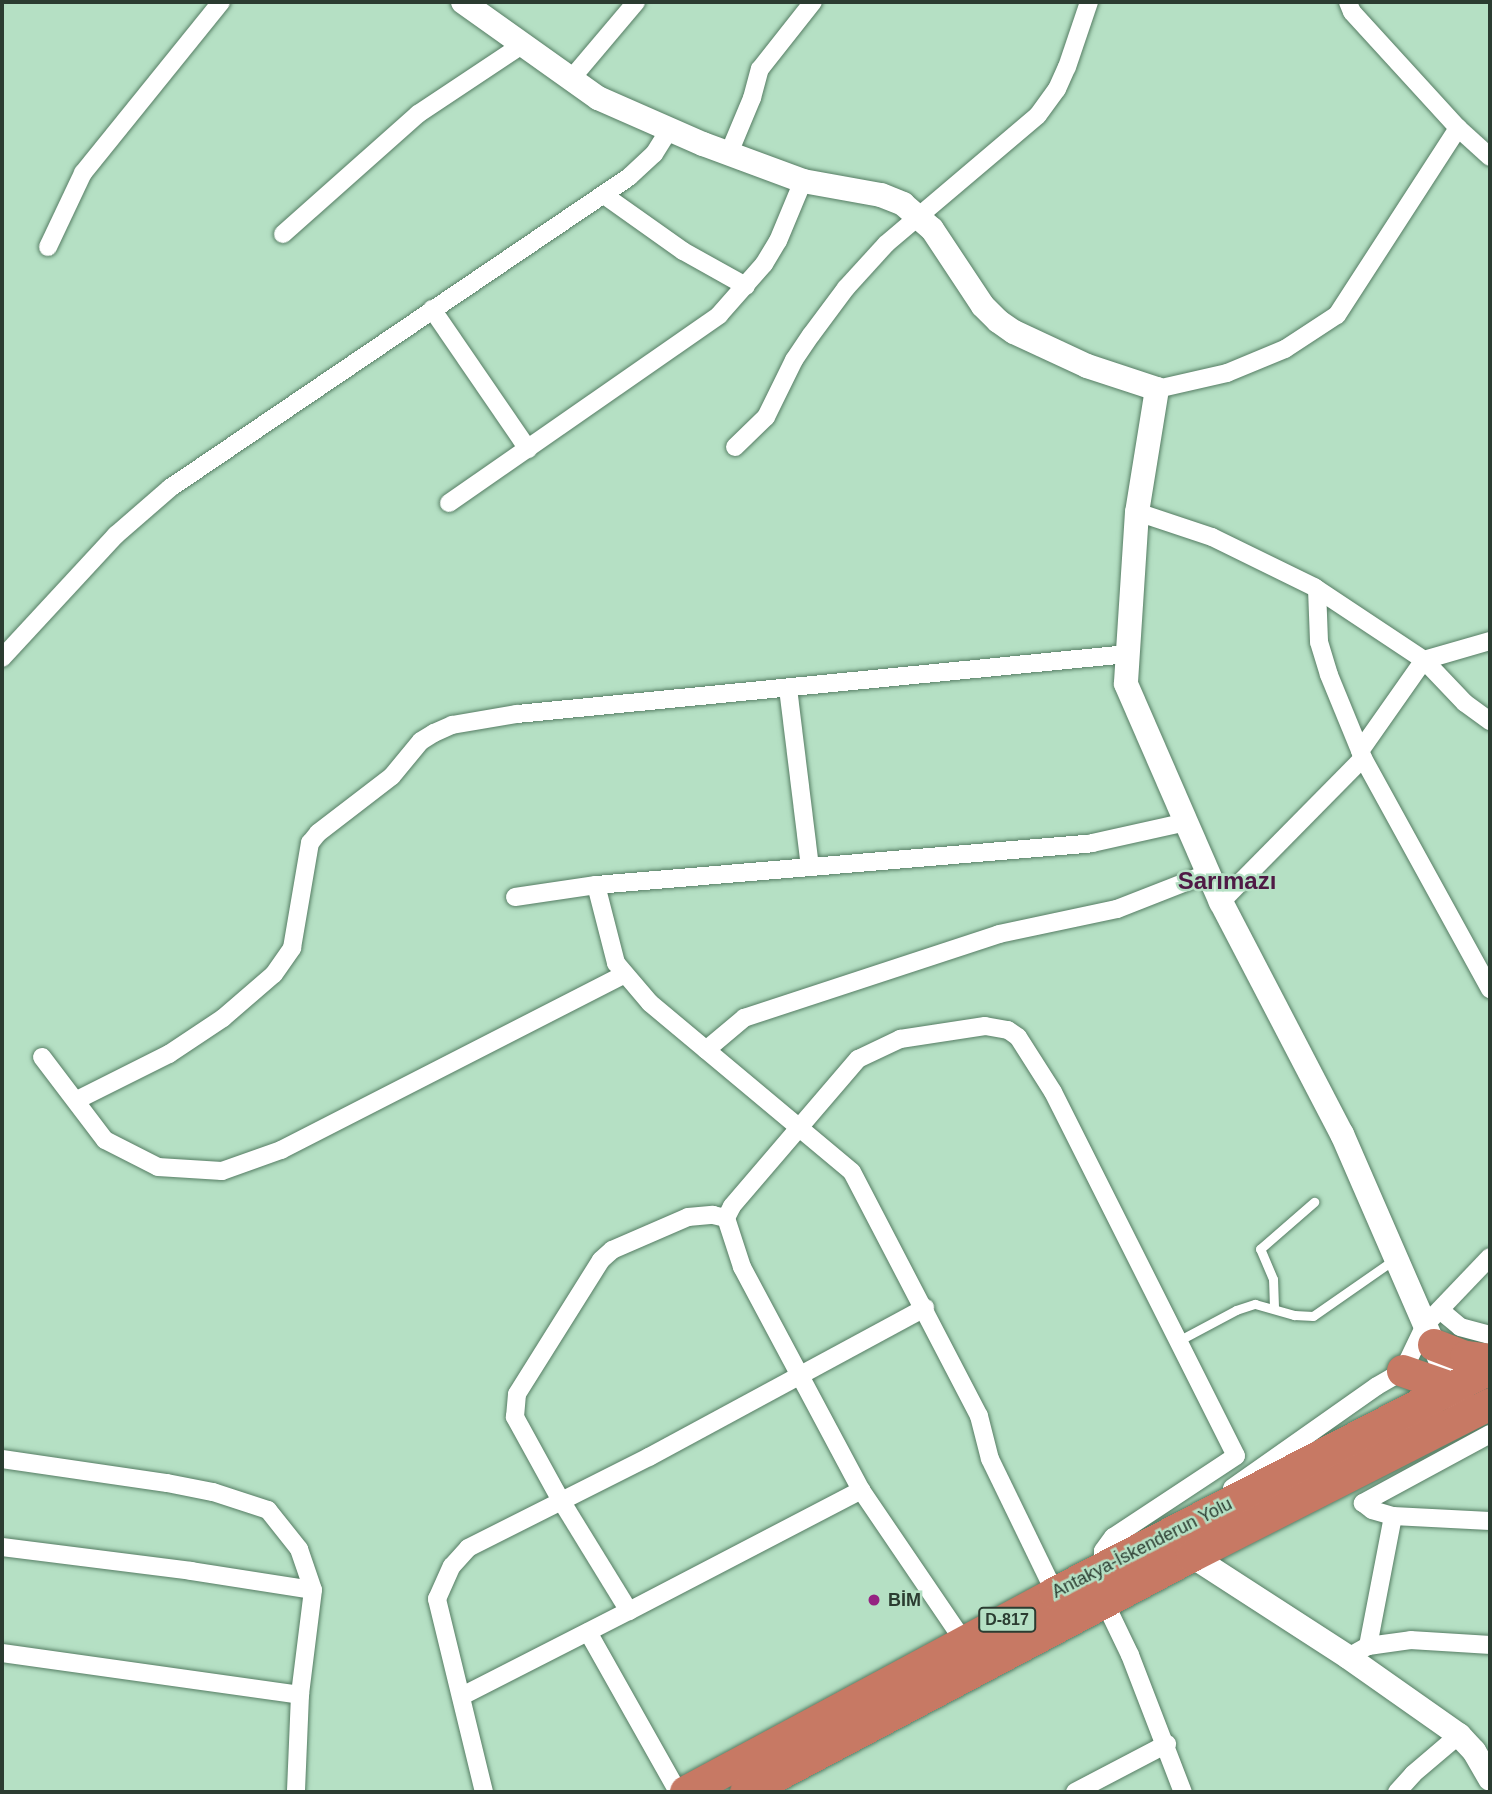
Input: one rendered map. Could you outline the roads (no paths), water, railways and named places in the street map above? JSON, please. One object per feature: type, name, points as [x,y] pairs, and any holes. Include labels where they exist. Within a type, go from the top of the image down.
[{"type":"highway","points":[[1433,1327],[1466,1357],[1490,1360]]},
{"type":"highway","name":"Antakya-İskenderun Yolu","points":[[746,1792],[1105,1603],[1184,1543],[1490,1368]]},
{"type":"highway","points":[[1404,1371],[1452,1388]]},
{"type":"highway","name":"Antakya-İskenderun Yolu","points":[[686,1792],[1103,1568],[1184,1543],[1482,1418]]},
{"type":"street","points":[[48,247],[83,173],[221,2]]},
{"type":"street","points":[[463,2],[598,98],[669,130],[803,181],[881,195],[903,204],[919,214],[955,261],[983,306],[998,321],[1014,332],[1087,366],[1157,390],[1227,373],[1285,349],[1337,314],[1458,128]]},
{"type":"street","points":[[570,79],[636,2]]},
{"type":"street","points":[[729,153],[760,69],[813,2]]},
{"type":"street","points":[[735,447],[766,417],[794,360],[846,288],[886,244],[1038,115],[1058,89],[1088,2]]},
{"type":"street","points":[[1348,2],[1352,12],[1458,128],[1490,157]]},
{"type":"street","points":[[283,234],[418,114],[522,45]]},
{"type":"street","points":[[2,658],[116,535],[151,504],[432,309],[604,195],[643,165],[669,130]]},
{"type":"street","points":[[449,503],[719,315],[746,286],[778,241],[803,181]]},
{"type":"street","points":[[604,195],[683,251],[746,286]]},
{"type":"street","points":[[432,309],[528,449]]},
{"type":"street","points":[[1157,390],[1137,512],[1126,684],[1221,902],[1342,1134],[1396,1258],[1433,1327],[1452,1388],[1482,1418],[1363,1503],[1371,1510],[1393,1516],[1490,1521]]},
{"type":"street","points":[[1137,512],[1212,537],[1317,589],[1424,660],[1465,703],[1490,721]]},
{"type":"street","points":[[1317,589],[1319,642],[1329,675],[1362,755],[1490,989]]},
{"type":"street","points":[[1221,902],[1362,755],[1424,660],[1490,641]]},
{"type":"street","points":[[77,1100],[169,1054],[223,1018],[274,974],[292,948],[310,843],[327,826],[393,776],[421,741],[452,725],[517,714],[1128,654]]},
{"type":"street","points":[[788,688],[810,867]]},
{"type":"street","points":[[515,897],[596,885],[1092,843],[1187,822]]},
{"type":"street","points":[[706,1050],[744,1018],[999,934],[1117,909],[1209,873]]},
{"type":"street","points":[[596,885],[616,963],[650,1003],[852,1172],[979,1416],[990,1460],[1055,1593]]},
{"type":"street","points":[[43,1057],[105,1140],[158,1167],[222,1171],[281,1150],[625,974]]},
{"type":"street","points":[[965,1643],[861,1490],[742,1267],[726,1218],[732,1206],[858,1059],[900,1039],[985,1026],[1007,1030],[1026,1048],[1053,1092],[1236,1456],[1113,1537],[1103,1551],[1103,1568]]},
{"type":"street","points":[[629,1611],[515,1417],[517,1394],[601,1260],[612,1250],[688,1217],[713,1215],[726,1218]]},
{"type":"street","points":[[1488,1768],[1459,1735],[1358,1652],[1184,1543],[1252,1473],[1404,1371],[1433,1327],[1490,1257]]},
{"type":"street","points":[[484,1792],[437,1600],[442,1584],[468,1548],[649,1457],[925,1308]]},
{"type":"street","points":[[1433,1327],[1460,1328],[1490,1335]]},
{"type":"street","points":[[2,1459],[167,1483],[213,1492],[268,1510],[299,1549],[313,1590],[300,1695],[296,1792]]},
{"type":"street","points":[[462,1696],[861,1490]]},
{"type":"street","points":[[1358,1652],[1393,1516]]},
{"type":"street","points":[[2,1549],[191,1571],[313,1590]]},
{"type":"street","points":[[1105,1603],[1167,1744],[1183,1792]]},
{"type":"street","points":[[588,1632],[678,1792]]},
{"type":"street","points":[[1358,1652],[1411,1640],[1490,1645]]},
{"type":"street","points":[[2,1653],[300,1695]]},
{"type":"street","points":[[1397,1792],[1413,1773],[1459,1735]]},
{"type":"street","points":[[1075,1792],[1167,1744]]},
{"type":"lane","points":[[1274,1307],[1273,1279],[1260,1249],[1314,1202]]},
{"type":"lane","points":[[1178,1340],[1245,1306],[1255,1304],[1274,1307],[1300,1317],[1319,1313],[1396,1258]]},
{"type":"place","name":"BİM","points":[[874,1600]]},
{"type":"district","name":"Sarımazı","points":[[1227,881]]}]
